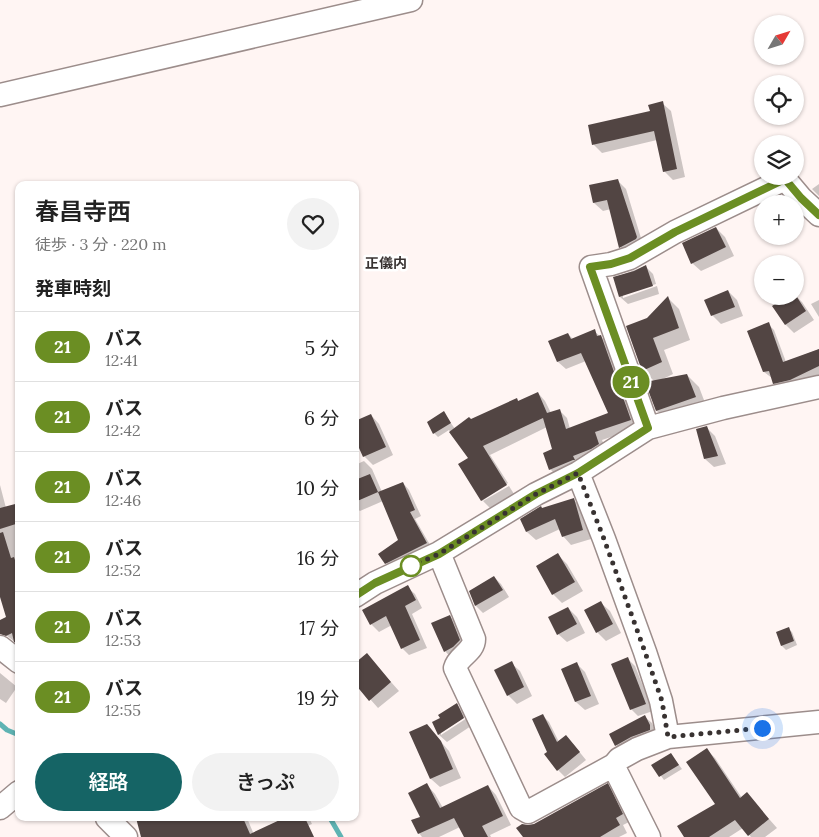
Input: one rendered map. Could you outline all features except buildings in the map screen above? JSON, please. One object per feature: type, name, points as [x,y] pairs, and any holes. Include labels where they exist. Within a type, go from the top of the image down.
[{"type":"street","points":[[0,95],[411,0]]},
{"type":"street","points":[[648,428],[590,267],[611,264],[630,258],[675,232],[785,179],[819,215]]},
{"type":"street","points":[[359,593],[375,583],[439,554],[536,494],[578,473],[648,428],[723,408],[819,387]]},
{"type":"street","points":[[578,473],[604,539],[662,701],[668,737]]},
{"type":"street","points":[[439,554],[474,639],[472,647],[456,663],[455,668],[521,808],[528,812],[614,765],[619,759],[637,749],[668,737],[819,722]]},
{"type":"street","points":[[0,648],[15,659]]},
{"type":"street","points":[[614,765],[649,837]]},
{"type":"street","points":[[0,808],[15,795]]},
{"type":"street","points":[[110,821],[126,837]]},
{"type":"waterway","points":[[0,724],[15,733]]},
{"type":"waterway","points":[[332,821],[341,837]]},
{"type":"bus line","name":"21","points":[[359,593],[375,583],[439,554],[536,494],[578,473],[648,428],[590,267],[611,264],[630,258],[675,232],[785,179],[819,215]]},
{"type":"district","name":"正儀内","points":[[386,263]]},
{"type":"route","points":[[411,566],[407,568],[439,554],[536,494],[578,473],[604,539],[662,701],[668,737],[762,728]]}]
